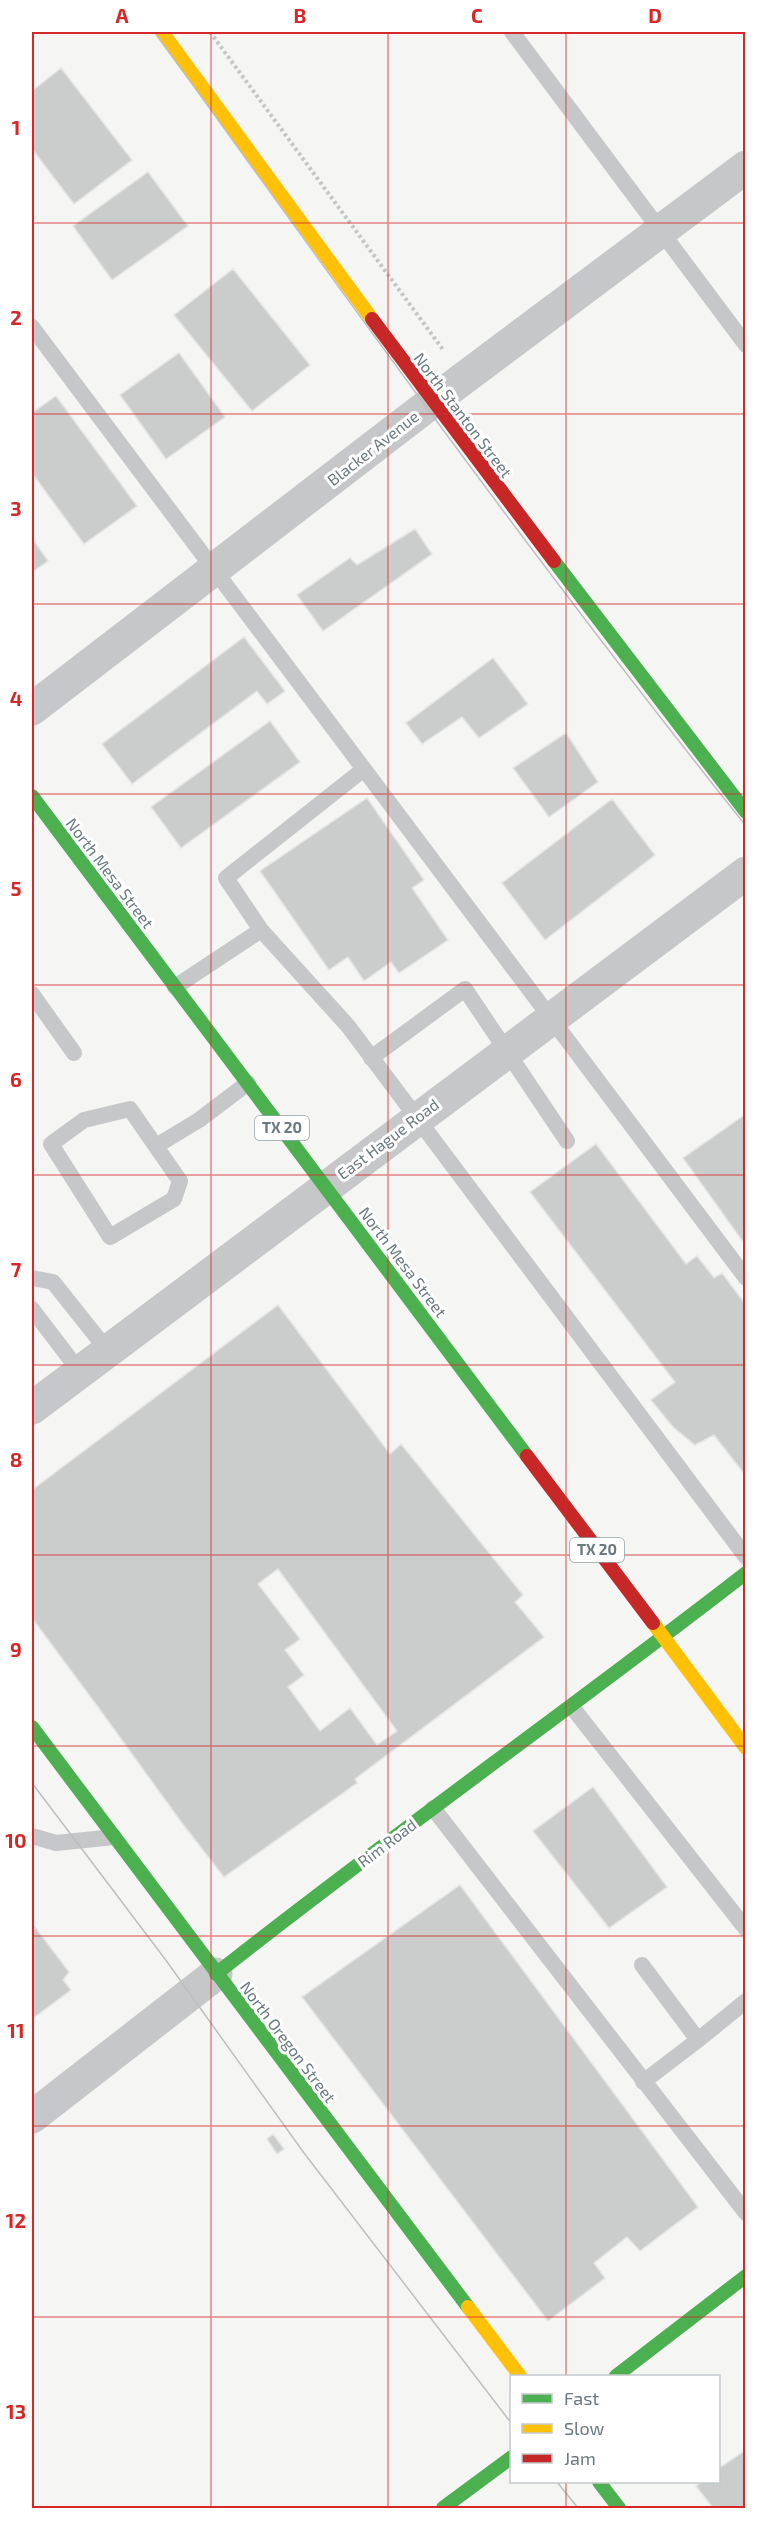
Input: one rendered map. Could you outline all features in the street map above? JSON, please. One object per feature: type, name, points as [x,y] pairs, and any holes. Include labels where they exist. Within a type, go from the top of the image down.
[{"type":"street","name":"North Stanton Street","points":[[162,32],[432,402],[746,812]]},
{"type":"street","name":"Blacker Avenue","points":[[32,709],[432,402],[746,167]]},
{"type":"street","name":"North Mesa Street","points":[[32,796],[746,1748]]},
{"type":"street","name":"East Hague Road","points":[[32,1408],[746,873]]},
{"type":"street","name":"Rim Road","points":[[32,2117],[433,1808],[572,1707],[746,1573]]},
{"type":"street","name":"North Oregon Street","points":[[32,1727],[519,2375]]},
{"type":"street","points":[[617,2375],[746,2277]]},
{"type":"street","points":[[443,2508],[510,2458]]},
{"type":"street","points":[[600,2483],[619,2508]]},
{"type":"lane","points":[[512,32],[746,345]]},
{"type":"lane","points":[[32,327],[746,1278]]},
{"type":"lane","points":[[364,769],[226,878],[261,930],[348,1026],[746,1557]]},
{"type":"lane","points":[[175,987],[261,930]]},
{"type":"lane","points":[[371,1058],[465,989],[505,1052],[567,1141]]},
{"type":"lane","points":[[32,994],[74,1053]]},
{"type":"lane","points":[[156,1146],[199,1120],[248,1083]]},
{"type":"lane","points":[[130,1109],[156,1146],[180,1181],[174,1199],[110,1237],[51,1144],[84,1120],[130,1109]]},
{"type":"lane","points":[[32,1278],[53,1282],[108,1351]]},
{"type":"lane","points":[[32,1309],[80,1372]]},
{"type":"lane","points":[[572,1707],[746,1929]]},
{"type":"lane","points":[[433,1808],[746,2213]]},
{"type":"lane","points":[[32,1836],[56,1843],[114,1837]]},
{"type":"lane","points":[[642,1965],[698,2040]]},
{"type":"lane","points":[[643,2082],[746,2001]]},
{"type":"building","points":[[61,68],[132,160],[74,204],[32,149],[32,91]]},
{"type":"building","points":[[148,172],[188,226],[112,280],[73,226]]},
{"type":"building","points":[[233,269],[310,365],[252,411],[174,315]]},
{"type":"building","points":[[179,353],[225,417],[166,459],[120,395]]},
{"type":"building","points":[[56,396],[137,506],[84,544],[32,473],[32,413]]},
{"type":"building","points":[[415,529],[432,554],[323,631],[297,595],[350,558],[357,565]]},
{"type":"building","points":[[32,538],[48,561],[32,572]]},
{"type":"building","points":[[244,637],[285,691],[267,704],[257,691],[132,784],[102,744]]},
{"type":"building","points":[[493,658],[528,704],[479,738],[462,717],[422,744],[406,723]]},
{"type":"building","points":[[270,721],[300,762],[181,848],[151,807]]},
{"type":"building","points":[[566,733],[598,782],[549,817],[513,768]]},
{"type":"building","points":[[367,798],[424,880],[412,888],[448,940],[399,973],[391,962],[364,981],[348,957],[329,970],[260,871]]},
{"type":"building","points":[[612,799],[655,855],[545,940],[502,883]]},
{"type":"building","points":[[746,1114],[746,1246],[683,1158]]},
{"type":"building","points":[[596,1144],[686,1264],[697,1256],[714,1278],[722,1273],[746,1305],[746,1476],[714,1435],[695,1445],[673,1427],[651,1400],[675,1382],[530,1192]]},
{"type":"building","points":[[278,1305],[390,1454],[401,1444],[523,1595],[515,1602],[544,1637],[355,1779],[357,1783],[224,1877],[32,1618],[32,1490]],"holes":[[[278,1569],[397,1731],[377,1745],[350,1708],[320,1731],[288,1687],[304,1675],[285,1650],[300,1639],[258,1584]]]},
{"type":"building","points":[[593,1787],[667,1887],[609,1928],[533,1831]]},
{"type":"building","points":[[460,1885],[698,2207],[640,2251],[627,2237],[594,2263],[605,2278],[548,2321],[302,1997]]},
{"type":"building","points":[[35,1927],[69,1972],[63,1980],[71,1990],[32,2019],[32,1930]]},
{"type":"building","points":[[273,2134],[284,2149],[277,2154],[267,2139]]},
{"type":"building","points":[[746,2450],[746,2508],[713,2508],[696,2486],[700,2483],[720,2483],[720,2468]]},
{"type":"tram line","points":[[155,32],[519,532],[746,826]]},
{"type":"tram line","points":[[32,1783],[165,1959],[304,2153],[510,2421]]},
{"type":"tram line","points":[[558,2483],[578,2508]]},
{"type":"traffic: fast","points":[[554,561],[746,812]]},
{"type":"traffic: fast","points":[[32,796],[527,1456]]},
{"type":"traffic: fast","points":[[216,1974],[746,1573]]},
{"type":"traffic: fast","points":[[32,1727],[468,2307]]},
{"type":"traffic: fast","points":[[617,2375],[746,2276]]},
{"type":"traffic: fast","points":[[443,2508],[510,2458]]},
{"type":"traffic: fast","points":[[600,2483],[619,2508]]},
{"type":"traffic: slow","points":[[162,32],[372,319]]},
{"type":"traffic: slow","points":[[653,1623],[746,1748]]},
{"type":"traffic: slow","points":[[468,2307],[519,2375]]},
{"type":"traffic: jam","points":[[372,319],[554,561]]},
{"type":"traffic: jam","points":[[527,1456],[653,1623]]}]
